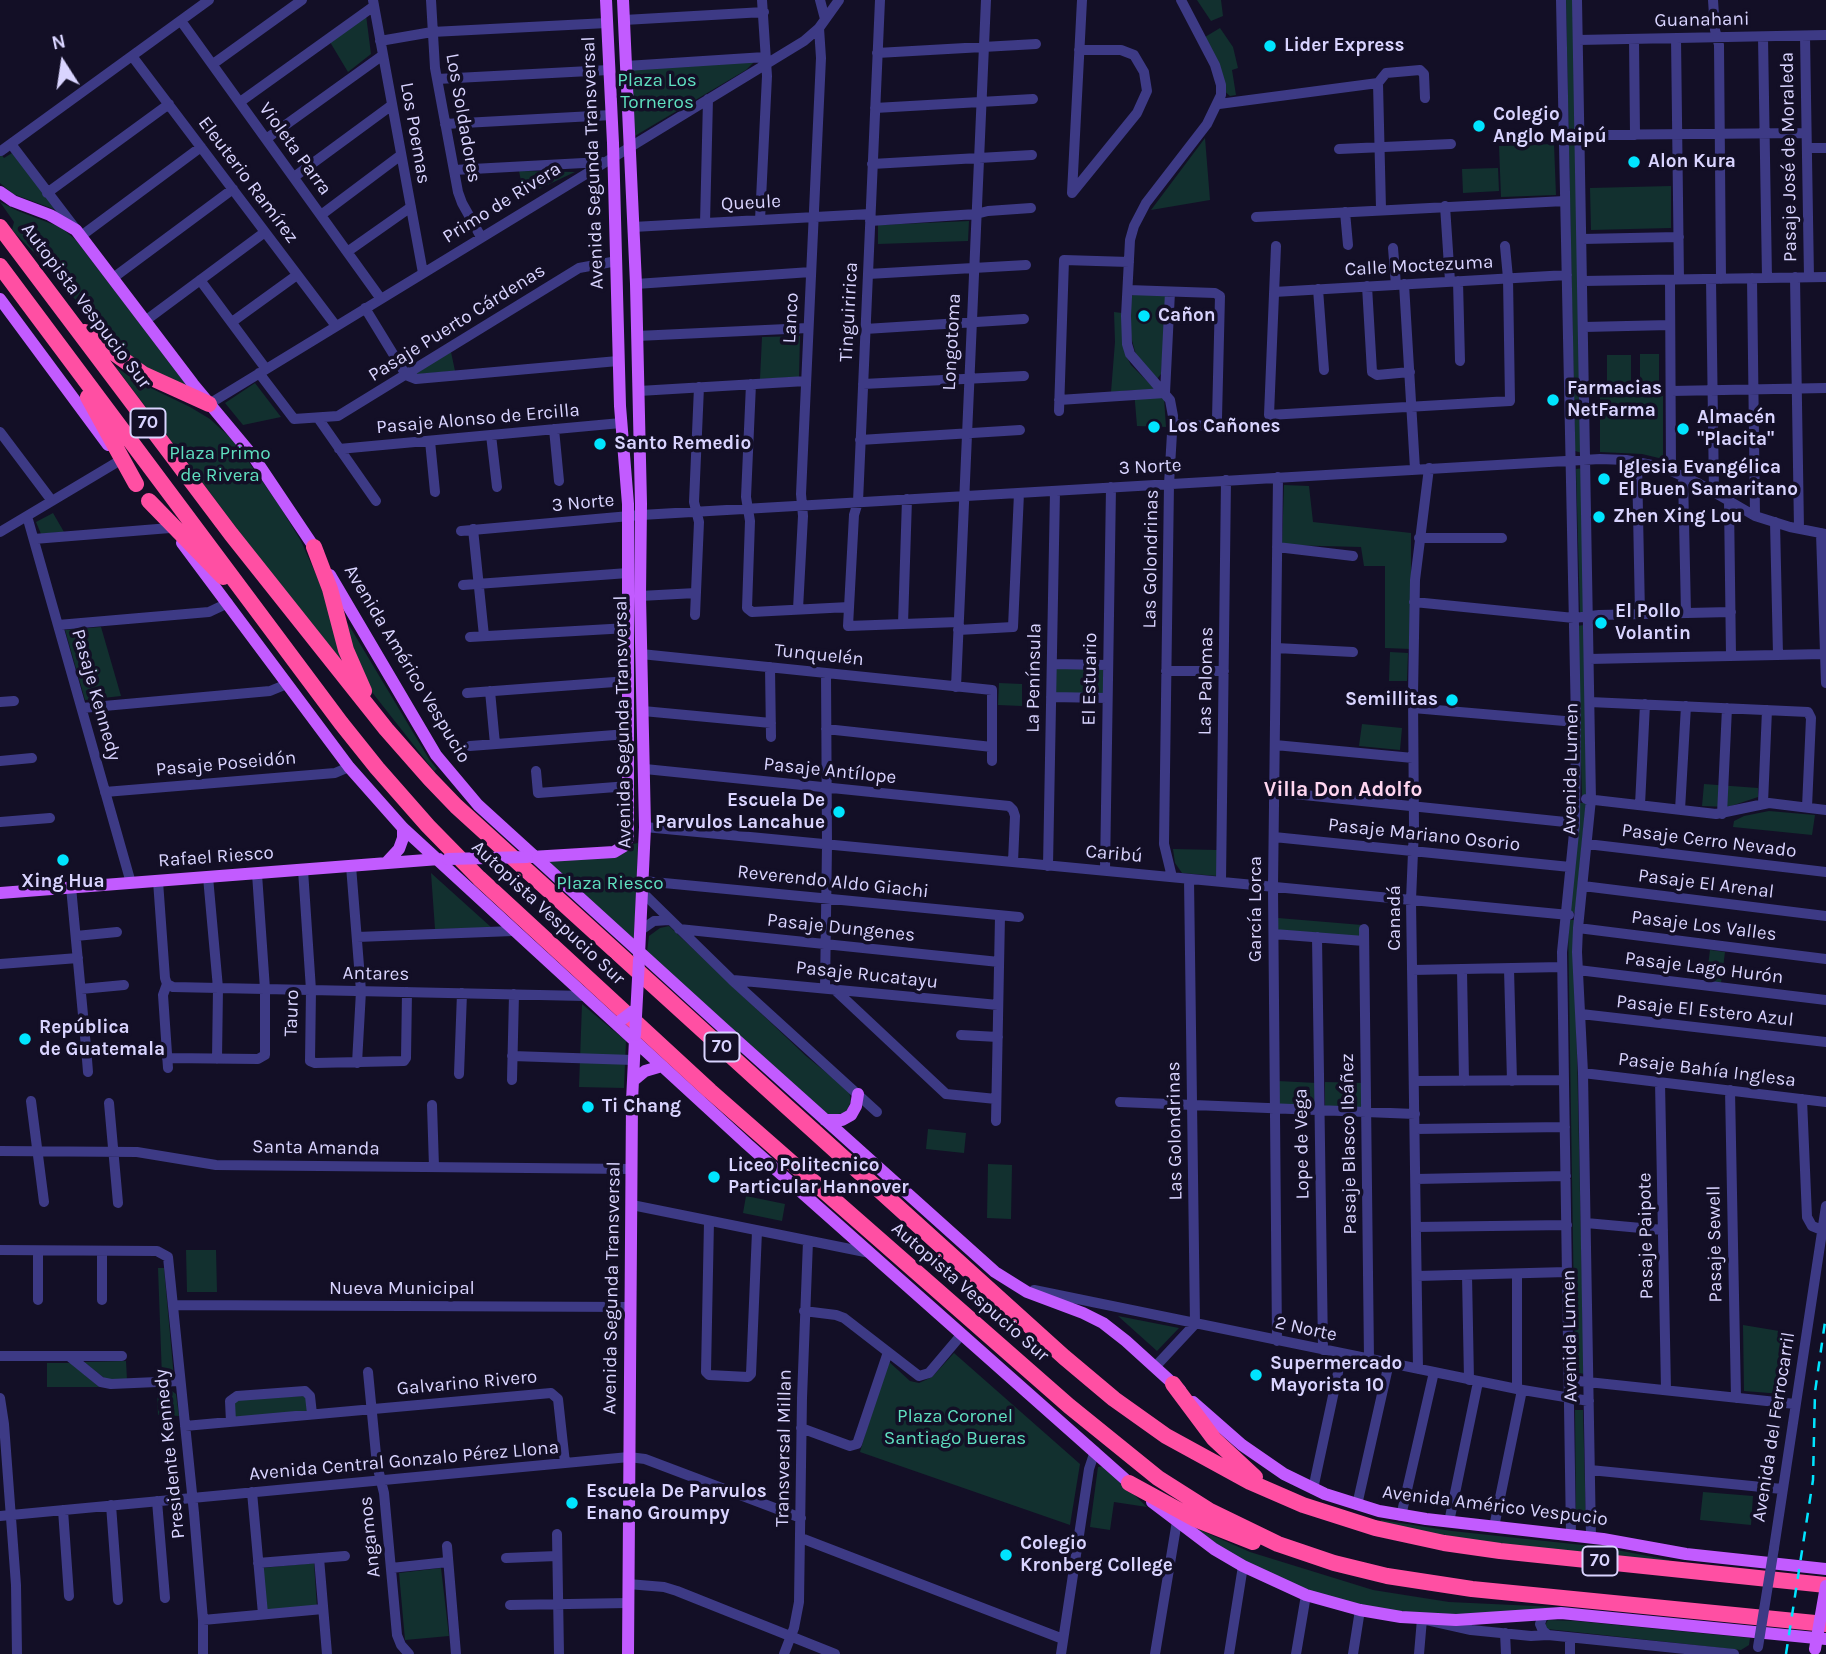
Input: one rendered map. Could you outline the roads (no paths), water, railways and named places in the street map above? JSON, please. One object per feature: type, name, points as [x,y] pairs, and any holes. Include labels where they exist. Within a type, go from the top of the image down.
[{"type":"highway","name":"Autopista Vespucio Sur","points":[[0,227],[231,534],[386,729],[430,779],[466,815],[1088,1379],[1140,1418],[1194,1452],[1279,1495],[1326,1514],[1375,1528],[1458,1545],[1826,1586]]},
{"type":"highway","name":"Autopista Vespucio Sur","points":[[0,266],[358,745],[428,826],[496,894],[710,1091],[1136,1462],[1210,1511],[1254,1534],[1303,1553],[1365,1571],[1430,1583],[1826,1623]]},
{"type":"highway","points":[[64,312],[132,368],[169,388],[209,404]]},
{"type":"highway","points":[[57,342],[136,484]]},
{"type":"highway","points":[[149,500],[272,629]]},
{"type":"highway","points":[[314,547],[330,589],[350,661],[386,729]]},
{"type":"highway","points":[[1173,1384],[1222,1447],[1253,1476],[1279,1495]]},
{"type":"highway","points":[[1129,1483],[1180,1512],[1223,1532],[1267,1546],[1303,1553]]},
{"type":"main road","name":"Avenida Segunda Transversal","points":[[606,0],[612,115],[608,159],[617,261],[621,423],[635,516],[645,769],[643,886],[633,1081],[628,1654]]},
{"type":"main road","name":"Avenida Segunda Transversal","points":[[442,859],[614,852],[621,849],[628,838],[628,573],[635,516],[639,391],[623,0]]},
{"type":"main road","name":"Avenida Américo Vespucio","points":[[0,192],[13,201],[50,215],[79,233],[209,404],[253,456],[314,547],[445,766],[478,804],[639,956],[985,1263],[1017,1287],[1093,1318],[1118,1334],[1250,1451],[1284,1474],[1313,1489],[1357,1505],[1401,1516],[1571,1535],[1686,1554],[1826,1569]]},
{"type":"main road","points":[[0,299],[349,767],[403,828],[442,859],[513,931],[617,1022],[662,1066],[1129,1483],[1177,1521],[1242,1566],[1306,1595],[1360,1610],[1422,1619],[1479,1619],[1547,1613],[1590,1615],[1826,1639]]},
{"type":"main road","points":[[385,863],[399,849],[403,828]]},
{"type":"main road","points":[[460,877],[471,858]]},
{"type":"main road","name":"Rafael Riesco","points":[[0,893],[442,859]]},
{"type":"main road","points":[[617,1022],[636,1009]]},
{"type":"main road","points":[[633,1081],[645,1071],[662,1066]]},
{"type":"main road","points":[[825,1120],[842,1120],[851,1115],[858,1094]]},
{"type":"main road","points":[[1815,1652],[1826,1586]]},
{"type":"street","points":[[201,147],[79,233],[6,147],[209,0]]},
{"type":"street","points":[[213,64],[302,0]]},
{"type":"street","name":"Los Soldadores","points":[[431,0],[437,79],[454,170],[462,203],[481,237]]},
{"type":"street","points":[[760,220],[766,61],[762,0]]},
{"type":"street","name":"Lanco","points":[[798,609],[821,58],[820,0]]},
{"type":"street","name":"Primo de Rivera","points":[[209,404],[766,61],[804,41],[822,24],[839,0]]},
{"type":"street","name":"Tinguiririca","points":[[880,0],[858,502],[854,515],[843,607],[849,626],[903,624]]},
{"type":"street","name":"Longotoma","points":[[956,687],[986,0]]},
{"type":"street","points":[[1079,50],[1121,50],[1134,55],[1144,72],[1147,90],[1137,113],[1072,193],[1079,50],[1082,0]]},
{"type":"street","points":[[1181,0],[1219,75],[1219,104],[1378,83]]},
{"type":"street","name":"Avenida Lumen","points":[[1561,0],[1576,722],[1575,822],[1564,914],[1562,967],[1571,1535]]},
{"type":"street","name":"Avenida Lumen","points":[[1577,0],[1591,799],[1578,928],[1578,970],[1583,1073],[1591,1538]]},
{"type":"street","points":[[1713,0],[1719,45],[1720,134],[1713,390],[1714,493]]},
{"type":"street","points":[[240,102],[373,3]]},
{"type":"street","name":"Los Poemas","points":[[373,3],[423,273]]},
{"type":"street","points":[[624,20],[764,12]]},
{"type":"street","name":"Violeta Parra","points":[[181,21],[381,299]]},
{"type":"street","points":[[380,41],[432,32],[607,23]]},
{"type":"street","name":"Guanahani","points":[[1578,40],[1826,35]]},
{"type":"street","name":"Pasaje José de Moraleda","points":[[1805,36],[1809,277]]},
{"type":"street","points":[[1763,37],[1767,278]]},
{"type":"street","points":[[1671,471],[1670,325],[1679,237],[1676,38]]},
{"type":"street","points":[[1634,39],[1634,135]]},
{"type":"street","points":[[877,53],[1036,44]]},
{"type":"street","points":[[267,139],[383,55]]},
{"type":"street","name":"Eleuterio Ramírez","points":[[132,56],[336,326]]},
{"type":"street","points":[[626,66],[766,61]]},
{"type":"street","points":[[437,79],[609,70]]},
{"type":"street","points":[[1381,209],[1378,83],[1386,73],[1420,70],[1424,74],[1425,98]]},
{"type":"street","points":[[705,223],[708,99]]},
{"type":"street","points":[[875,108],[1033,99]]},
{"type":"street","points":[[47,193],[169,104]]},
{"type":"street","name":"Las Golondrinas","points":[[1172,877],[1164,844],[1172,408],[1166,393],[1130,354],[1127,344],[1130,240],[1138,217],[1219,104]]},
{"type":"street","points":[[294,177],[392,105]]},
{"type":"street","points":[[445,124],[612,115]]},
{"type":"street","points":[[1580,135],[1806,133]]},
{"type":"street","points":[[1339,149],[1451,144]]},
{"type":"street","points":[[1807,148],[1826,148]]},
{"type":"street","points":[[321,215],[401,155]]},
{"type":"street","points":[[872,164],[1032,155]]},
{"type":"street","points":[[454,170],[608,159]]},
{"type":"street","points":[[113,278],[233,189]]},
{"type":"street","points":[[1256,217],[1565,201]]},
{"type":"street","points":[[1445,206],[1460,361]]},
{"type":"street","points":[[347,252],[411,207]]},
{"type":"street","name":"Queule","points":[[633,227],[813,217],[976,214],[1031,208]]},
{"type":"street","points":[[1345,212],[1348,245]]},
{"type":"street","points":[[145,321],[265,232]]},
{"type":"street","points":[[1582,239],[1679,237]]},
{"type":"street","points":[[1276,246],[1269,415],[1510,401],[1505,246]]},
{"type":"street","points":[[1393,248],[1410,372],[1415,469]]},
{"type":"street","points":[[1129,262],[1064,260],[1059,406],[1166,393],[1170,292]]},
{"type":"street","name":"Pasaje Puerto Cárdenas","points":[[318,418],[345,413],[579,268],[617,261]]},
{"type":"street","points":[[868,274],[1026,265]]},
{"type":"street","points":[[635,284],[811,272]]},
{"type":"street","points":[[232,322],[297,275]]},
{"type":"street","name":"Calle Moctezuma","points":[[1274,292],[1567,275]]},
{"type":"street","points":[[1583,281],[1826,277]]},
{"type":"street","points":[[1752,278],[1755,516]]},
{"type":"street","name":"Pasaje José de Moraleda","points":[[1795,278],[1799,529]]},
{"type":"street","points":[[200,280],[232,322],[295,419],[318,418],[376,501]]},
{"type":"street","points":[[1367,286],[1372,372],[1377,375],[1410,372]]},
{"type":"street","points":[[1318,289],[1324,370]]},
{"type":"street","points":[[1128,290],[1215,293],[1220,296],[1215,424],[1173,424]]},
{"type":"street","points":[[365,308],[406,375],[416,379],[618,361]]},
{"type":"street","points":[[865,329],[1024,320]]},
{"type":"street","points":[[1584,327],[1670,325]]},
{"type":"street","points":[[637,336],[808,328]]},
{"type":"street","points":[[863,384],[1024,376]]},
{"type":"street","points":[[639,391],[806,381]]},
{"type":"street","points":[[751,384],[746,497],[748,610],[752,612],[843,607]]},
{"type":"street","points":[[695,615],[698,522],[694,502],[699,387]]},
{"type":"street","points":[[1671,391],[1826,388]]},
{"type":"street","name":"Pasaje Alonso de Ercilla","points":[[339,450],[621,423]]},
{"type":"street","points":[[554,429],[559,481]]},
{"type":"street","points":[[860,440],[1020,430]]},
{"type":"street","points":[[0,432],[52,501]]},
{"type":"street","points":[[491,435],[497,487]]},
{"type":"street","points":[[430,441],[435,492]]},
{"type":"street","points":[[0,452],[11,446]]},
{"type":"street","name":"3 Norte","points":[[461,531],[696,512],[1587,459],[1637,462],[1671,471],[1755,516],[1823,534]]},
{"type":"street","points":[[0,533],[119,461]]},
{"type":"street","points":[[1637,462],[1640,614]]},
{"type":"street","name":"Canadá","points":[[1419,1369],[1412,971],[1414,602],[1419,538],[1429,468]]},
{"type":"street","points":[[1683,476],[1686,612]]},
{"type":"street","name":"García Lorca","points":[[1277,1341],[1273,887],[1278,477]]},
{"type":"street","name":"Las Palomas","points":[[1221,882],[1226,480]]},
{"type":"street","name":"El Estuario","points":[[1105,871],[1111,487]]},
{"type":"street","name":"La Península","points":[[1048,866],[1055,491]]},
{"type":"street","points":[[907,499],[903,624],[1013,627],[1018,493]]},
{"type":"street","points":[[1729,502],[1731,656]]},
{"type":"street","name":"Pasaje Kennedy","points":[[27,516],[131,883]]},
{"type":"street","points":[[1774,522],[1778,656]]},
{"type":"street","points":[[34,539],[170,528]]},
{"type":"street","points":[[473,530],[484,636]]},
{"type":"street","points":[[1823,534],[1826,683]]},
{"type":"street","points":[[1419,538],[1502,538]]},
{"type":"street","points":[[1278,547],[1353,556]]},
{"type":"street","points":[[463,585],[628,573]]},
{"type":"street","points":[[640,596],[696,593]]},
{"type":"street","points":[[1414,602],[1574,618],[1731,611]]},
{"type":"street","points":[[58,625],[209,612],[228,603]]},
{"type":"street","points":[[470,637],[628,628]]},
{"type":"street","points":[[1276,648],[1353,652]]},
{"type":"street","name":"Tunquelén","points":[[641,654],[992,690],[992,747]]},
{"type":"street","points":[[1589,659],[1824,654]]},
{"type":"street","points":[[1052,664],[1108,666]]},
{"type":"street","points":[[770,667],[771,737]]},
{"type":"street","points":[[1166,671],[1224,671]]},
{"type":"street","points":[[826,673],[825,944],[829,989],[946,1094],[996,1099]]},
{"type":"street","points":[[467,693],[628,681]]},
{"type":"street","points":[[82,708],[270,691],[287,684]]},
{"type":"street","points":[[490,691],[495,744]]},
{"type":"street","points":[[1051,697],[1107,698]]},
{"type":"street","points":[[0,702],[14,701]]},
{"type":"street","points":[[1590,702],[1810,713],[1807,807]]},
{"type":"street","points":[[1640,805],[1645,704]]},
{"type":"street","points":[[1680,810],[1686,706]]},
{"type":"street","points":[[1413,708],[1576,722]]},
{"type":"street","points":[[1722,814],[1727,708]]},
{"type":"street","points":[[1763,803],[1767,710]]},
{"type":"street","points":[[643,711],[771,723]]},
{"type":"street","points":[[826,729],[992,747],[992,761]]},
{"type":"street","points":[[470,746],[628,734]]},
{"type":"street","points":[[1275,745],[1413,758]]},
{"type":"street","points":[[0,761],[33,758]]},
{"type":"street","name":"Pasaje Poseidón","points":[[105,792],[335,773],[349,767]]},
{"type":"street","name":"Pasaje Antílope","points":[[645,769],[1005,805],[1012,808],[1014,816],[1013,862]]},
{"type":"street","points":[[536,771],[538,793],[629,786]]},
{"type":"street","points":[[1275,792],[1575,822]]},
{"type":"street","points":[[1576,799],[1722,814],[1763,803],[1826,810]]},
{"type":"street","points":[[0,822],[50,818]]},
{"type":"street","name":"Caribú","points":[[645,827],[1579,916]]},
{"type":"street","name":"Pasaje Mariano Osorio","points":[[1274,837],[1570,867]]},
{"type":"street","name":"Pasaje Cerro Nevado","points":[[1587,844],[1826,872]]},
{"type":"street","points":[[351,866],[361,991],[357,1063]]},
{"type":"street","name":"Tauro","points":[[303,870],[311,990],[310,1061],[404,1061],[407,992]]},
{"type":"street","points":[[158,881],[167,984],[163,995],[168,1063],[263,1057],[265,989],[257,874]]},
{"type":"street","points":[[208,877],[218,988],[217,1059]]},
{"type":"street","name":"Las Golondrinas","points":[[1189,879],[1195,1324]]},
{"type":"street","points":[[643,886],[669,920],[877,1112]]},
{"type":"street","name":"Reverendo Aldo Giachi","points":[[643,886],[826,898],[1019,918]]},
{"type":"street","name":"Pasaje El Arenal","points":[[1583,886],[1826,916]]},
{"type":"street","points":[[71,887],[88,1072]]},
{"type":"street","points":[[996,1121],[1000,916]]},
{"type":"street","points":[[641,930],[654,921],[669,920]]},
{"type":"street","name":"Pasaje Los Valles","points":[[1578,928],[1826,959]]},
{"type":"street","name":"Pasaje Dungenes","points":[[679,929],[999,962]]},
{"type":"street","name":"Pasaje Blasco Ibáñez","points":[[1364,929],[1369,1359]]},
{"type":"street","points":[[357,937],[513,931]]},
{"type":"street","points":[[76,936],[117,932]]},
{"type":"street","points":[[1274,934],[1364,941]]},
{"type":"street","name":"Lope de Vega","points":[[1317,937],[1323,1350]]},
{"type":"street","points":[[0,964],[78,958]]},
{"type":"street","points":[[1412,971],[1562,967]]},
{"type":"street","points":[[1509,969],[1512,1081]]},
{"type":"street","points":[[1462,970],[1464,1081]]},
{"type":"street","name":"Pasaje Lago Hurón","points":[[1578,970],[1826,1000]]},
{"type":"street","name":"Pasaje Rucatayu","points":[[732,979],[998,1005]]},
{"type":"street","name":"Antares","points":[[167,984],[173,987],[585,996]]},
{"type":"street","points":[[81,989],[124,985]]},
{"type":"street","points":[[458,1074],[462,993]]},
{"type":"street","points":[[512,1080],[514,994]]},
{"type":"street","name":"Pasaje El Estero Azul","points":[[1581,1014],[1826,1042]]},
{"type":"street","points":[[961,1035],[998,1037]]},
{"type":"street","points":[[86,1047],[93,1050],[121,1047]]},
{"type":"street","points":[[512,1056],[634,1060]]},
{"type":"street","name":"Pasaje Bahía Inglesa","points":[[1583,1073],[1826,1102]]},
{"type":"street","points":[[1414,1081],[1564,1080]]},
{"type":"street","name":"Pasaje Paipote","points":[[1660,1082],[1666,1390]]},
{"type":"street","name":"Pasaje Sewell","points":[[1730,1090],[1736,1398]]},
{"type":"street","points":[[1802,1099],[1807,1217],[1812,1226],[1822,1230]]},
{"type":"street","points":[[31,1101],[44,1202]]},
{"type":"street","points":[[1121,1102],[1415,1114]]},
{"type":"street","points":[[109,1103],[118,1203]]},
{"type":"street","points":[[432,1105],[433,1167]]},
{"type":"street","points":[[1415,1129],[1565,1127]]},
{"type":"street","name":"Santa Amanda","points":[[0,1151],[149,1153],[216,1165],[632,1169]]},
{"type":"street","points":[[1416,1179],[1566,1176]]},
{"type":"street","points":[[632,1205],[871,1253]]},
{"type":"street","name":"Avenida del Ferrocarril","points":[[1758,1650],[1826,1206]]},
{"type":"street","points":[[709,1221],[708,1375],[748,1377],[751,1374],[757,1231]]},
{"type":"street","points":[[1586,1223],[1663,1230]]},
{"type":"street","points":[[1416,1227],[1567,1225]]},
{"type":"street","name":"Transversal Millan","points":[[784,1654],[798,1611],[804,1311],[808,1241]]},
{"type":"street","points":[[0,1250],[102,1251],[102,1300]]},
{"type":"street","points":[[38,1251],[38,1300]]},
{"type":"street","name":"Presidente Kennedy","points":[[102,1251],[163,1253],[170,1263],[203,1620],[203,1654]]},
{"type":"street","points":[[1417,1276],[1567,1272]]},
{"type":"street","points":[[1494,1527],[1520,1390],[1517,1274]]},
{"type":"street","points":[[1449,1522],[1474,1380],[1467,1275]]},
{"type":"street","name":"2 Norte","points":[[1017,1287],[1520,1390],[1589,1401]]},
{"type":"street","name":"Nueva Municipal","points":[[174,1305],[631,1307]]},
{"type":"street","points":[[804,1311],[844,1318],[916,1375],[926,1375],[962,1334]]},
{"type":"street","points":[[1155,1367],[1195,1324]]},
{"type":"street","points":[[801,1428],[847,1445],[857,1444],[887,1352]]},
{"type":"street","points":[[1313,1489],[1342,1354]]},
{"type":"street","points":[[0,1356],[122,1356]]},
{"type":"street","points":[[69,1356],[102,1382],[111,1384],[180,1381]]},
{"type":"street","points":[[1357,1505],[1389,1363]]},
{"type":"street","name":"Angamos","points":[[368,1372],[377,1465],[384,1493],[397,1635],[409,1654]]},
{"type":"street","points":[[1401,1516],[1434,1372]]},
{"type":"street","points":[[1569,1380],[1795,1404]]},
{"type":"street","points":[[231,1422],[230,1401],[237,1396],[305,1391],[310,1396],[312,1414]]},
{"type":"street","name":"Galvarino Rivero","points":[[185,1426],[551,1393],[558,1399],[565,1463]]},
{"type":"street","points":[[0,1398],[3,1413],[5,1515],[18,1610],[18,1654]]},
{"type":"street","points":[[1061,1654],[1089,1469],[1095,1451]]},
{"type":"street","name":"Avenida Central Gonzalo Pérez Llona","points":[[5,1515],[629,1457],[645,1460],[801,1518]]},
{"type":"street","points":[[1590,1470],[1782,1489]]},
{"type":"street","points":[[251,1493],[263,1614]]},
{"type":"street","points":[[158,1501],[165,1598]]},
{"type":"street","points":[[111,1506],[118,1600]]},
{"type":"street","points":[[63,1510],[69,1596]]},
{"type":"street","points":[[1155,1654],[1177,1521]]},
{"type":"street","points":[[547,1654],[559,1654],[557,1534]]},
{"type":"street","points":[[801,1538],[1063,1639],[1069,1654]]},
{"type":"street","points":[[447,1546],[456,1654]]},
{"type":"street","points":[[258,1563],[345,1556]]},
{"type":"street","points":[[506,1558],[557,1556]]},
{"type":"street","points":[[319,1558],[327,1654]]},
{"type":"street","points":[[391,1567],[448,1562]]},
{"type":"street","points":[[1228,1654],[1242,1566]]},
{"type":"street","points":[[628,1584],[664,1587],[677,1591],[835,1654]]},
{"type":"street","points":[[1296,1654],[1306,1595]]},
{"type":"street","points":[[510,1605],[628,1603]]},
{"type":"street","points":[[203,1620],[323,1609]]},
{"type":"street","points":[[1353,1654],[1360,1610]]},
{"type":"street","points":[[1547,1613],[1540,1624],[1548,1635]]},
{"type":"street","points":[[1419,1654],[1422,1619],[1458,1628],[1734,1654]]},
{"type":"street","points":[[1505,1633],[1506,1654]]},
{"type":"street","points":[[1570,1638],[1570,1654]]},
{"type":"railway","points":[[1786,1654],[1813,1480],[1815,1392],[1826,1315]]},
{"type":"place","name":"Lider Express","points":[[1270,46]]},
{"type":"place","name":"Colegio Anglo Maipú","points":[[1479,126]]},
{"type":"place","name":"Alon Kura","points":[[1634,162]]},
{"type":"place","name":"Cañon","points":[[1144,316]]},
{"type":"place","name":"Farmacias NetFarma","points":[[1553,400]]},
{"type":"place","name":"Los Cañones","points":[[1154,427]]},
{"type":"place","name":"Almacén \"Placita\"","points":[[1683,429]]},
{"type":"place","name":"Santo Remedio","points":[[600,444]]},
{"type":"place","name":"Iglesia Evangélica El Buen Samaritano","points":[[1604,479]]},
{"type":"place","name":"Zhen Xing Lou","points":[[1599,517]]},
{"type":"place","name":"El Pollo Volantin","points":[[1601,623]]},
{"type":"place","name":"Semillitas","points":[[1452,700]]},
{"type":"place","name":"Escuela De Parvulos Lancahue","points":[[839,812]]},
{"type":"place","name":"Xing Hua","points":[[63,860]]},
{"type":"place","name":"República de Guatemala","points":[[25,1039]]},
{"type":"place","name":"Ti Chang","points":[[588,1107]]},
{"type":"place","name":"Liceo Politecnico Particular Hannover","points":[[714,1177]]},
{"type":"place","name":"Supermercado Mayorista 10","points":[[1256,1375]]},
{"type":"place","name":"Escuela De Parvulos Enano Groumpy","points":[[572,1503]]},
{"type":"place","name":"Colegio Kronberg College","points":[[1006,1555]]},
{"type":"district","name":"Villa Don Adolfo","points":[[1343,790]]},
{"type":"park label","name":"Plaza Los Torneros","points":[[657,92]]},
{"type":"park label","name":"Plaza Primo de Rivera","points":[[220,465]]},
{"type":"park label","name":"Plaza Riesco","points":[[610,884]]},
{"type":"park label","name":"Plaza Coronel Santiago Bueras","points":[[955,1428]]}]
